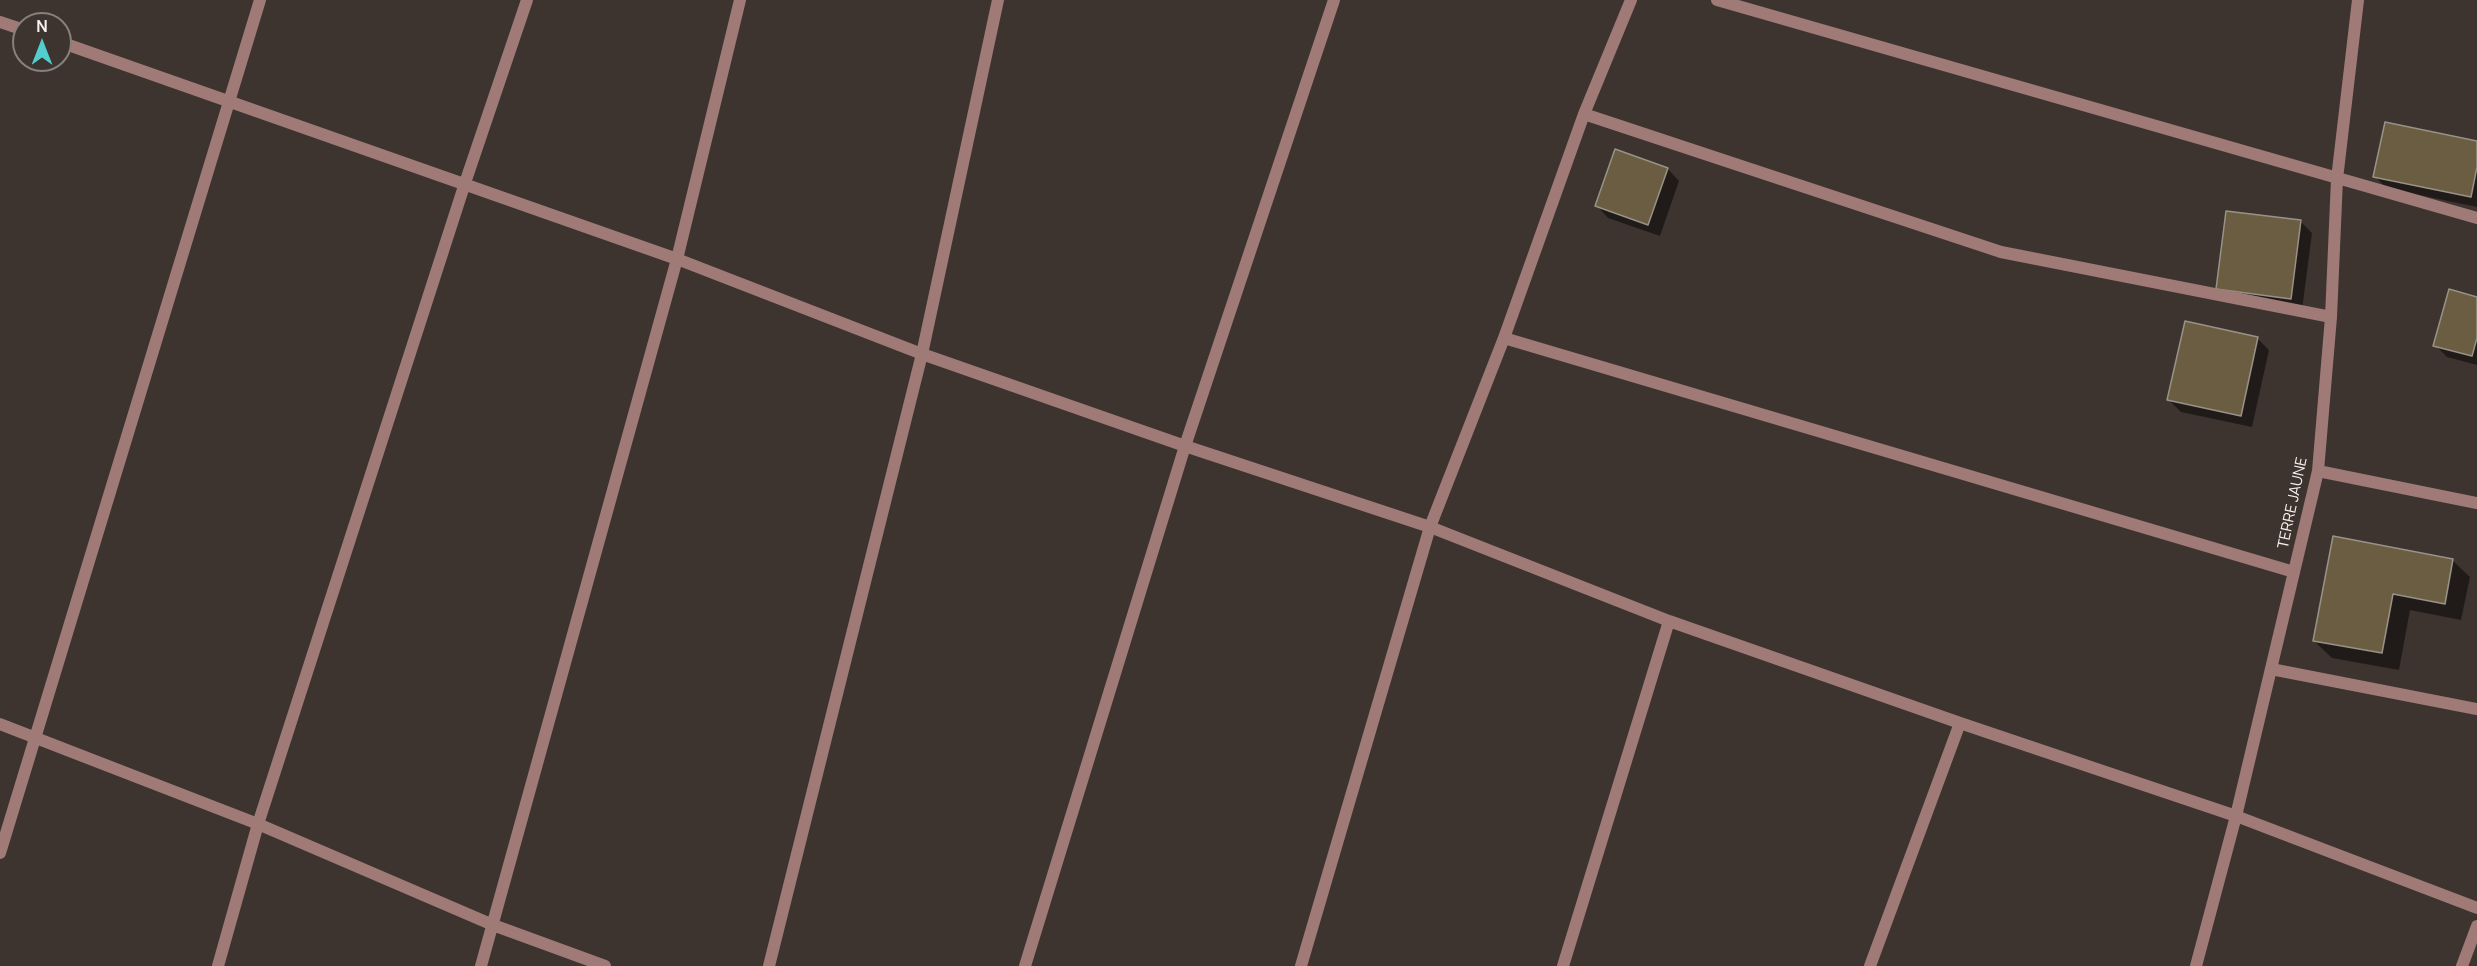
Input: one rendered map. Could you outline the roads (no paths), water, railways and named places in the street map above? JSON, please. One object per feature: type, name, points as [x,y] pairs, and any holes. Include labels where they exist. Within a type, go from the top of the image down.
[{"type":"street","points":[[0,852],[260,0]]},
{"type":"street","points":[[218,966],[258,824],[465,183],[527,0]]},
{"type":"street","points":[[481,966],[677,259],[740,0]]},
{"type":"street","points":[[769,966],[922,354],[998,0]]},
{"type":"street","points":[[1025,966],[1185,446],[1334,0]]},
{"type":"street","points":[[1301,966],[1430,527],[1504,338],[1584,114],[1631,0]]},
{"type":"street","points":[[1717,0],[2477,218]]},
{"type":"street","name":"TERRE JAUNE","points":[[2196,966],[2236,816],[2318,471],[2331,317],[2337,179],[2358,0]]},
{"type":"street","points":[[72,46],[677,259],[922,354],[1185,446],[1430,527],[1669,621],[1960,723],[2236,816],[2477,908]]},
{"type":"street","points":[[1584,114],[2001,252],[2331,317]]},
{"type":"street","points":[[1504,338],[2294,572]]},
{"type":"street","points":[[2318,471],[2477,503]]},
{"type":"street","points":[[1563,966],[1669,621]]},
{"type":"street","points":[[2271,669],[2477,709]]},
{"type":"street","points":[[1870,966],[1960,723]]},
{"type":"street","points":[[0,724],[258,824],[493,925],[604,966]]},
{"type":"street","points":[[2462,966],[2477,926]]}]
